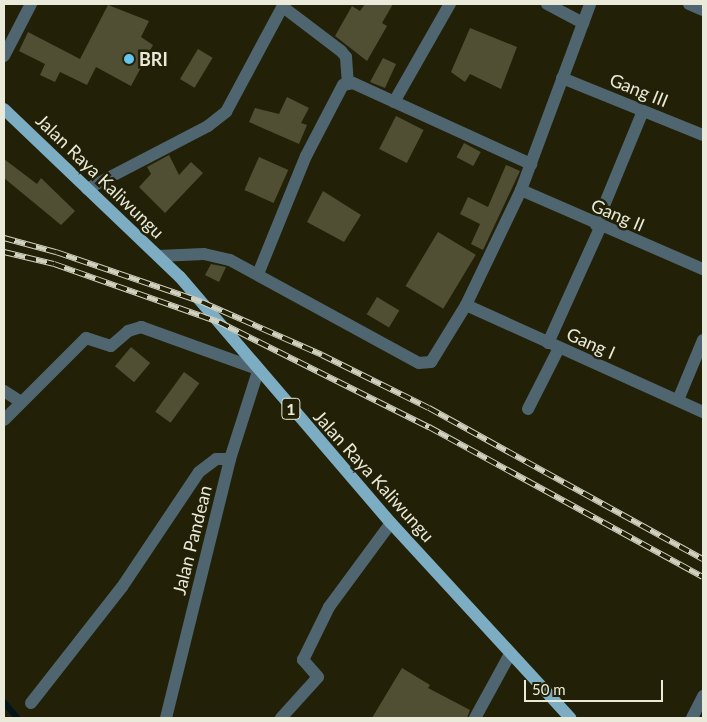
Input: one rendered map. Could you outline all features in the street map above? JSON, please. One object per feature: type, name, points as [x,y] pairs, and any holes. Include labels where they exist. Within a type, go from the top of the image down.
[{"type":"main road","name":"Jalan Raya Kaliwungu","points":[[4,109],[158,256],[213,315],[257,370],[391,523],[570,718]]},
{"type":"street","points":[[4,56],[30,4]]},
{"type":"street","points":[[394,102],[450,4]]},
{"type":"street","points":[[547,4],[583,23]]},
{"type":"street","points":[[158,256],[214,256],[258,274],[425,364],[435,358],[466,305],[521,190],[590,4]]},
{"type":"street","points":[[688,4],[703,10]]},
{"type":"street","points":[[87,189],[208,126],[226,112],[283,6],[341,51],[346,57],[348,84]]},
{"type":"street","name":"Gang III","points":[[562,78],[703,135]]},
{"type":"street","points":[[348,84],[394,102],[531,164]]},
{"type":"street","points":[[258,274],[306,156],[338,92],[348,84]]},
{"type":"street","points":[[528,409],[643,111]]},
{"type":"street","name":"Gang II","points":[[521,190],[598,226],[703,269]]},
{"type":"street","name":"Gang I","points":[[466,305],[553,346],[703,412]]},
{"type":"street","points":[[4,420],[82,339],[90,338],[110,346],[128,331],[141,327],[257,370]]},
{"type":"street","points":[[678,400],[703,340]]},
{"type":"street","name":"Jalan Pandean","points":[[166,718],[230,459],[257,370]]},
{"type":"street","points":[[4,390],[21,402]]},
{"type":"street","points":[[30,703],[122,587],[199,472],[216,459],[230,459]]},
{"type":"street","points":[[281,718],[318,677],[304,660],[329,607],[391,523]]},
{"type":"street","points":[[475,718],[510,654]]},
{"type":"street","points":[[692,718],[703,696]]},
{"type":"building","points":[[365,4],[393,4],[382,23],[387,26],[367,61],[335,36],[352,6],[360,11]]},
{"type":"building","points":[[108,5],[149,21],[141,37],[153,45],[131,86],[96,67],[87,85],[60,72],[55,82],[40,75],[45,64],[19,51],[28,32],[80,59]]},
{"type":"building","points":[[470,28],[517,47],[501,89],[470,74],[465,82],[451,72]]},
{"type":"building","points":[[198,49],[213,58],[195,88],[180,79]]},
{"type":"building","points":[[383,58],[396,64],[385,88],[370,82]]},
{"type":"building","points":[[287,97],[309,108],[301,123],[307,125],[299,144],[249,122],[255,108],[279,114]]},
{"type":"building","points":[[396,116],[424,130],[407,163],[379,149]]},
{"type":"building","points":[[464,143],[481,152],[473,166],[456,157]]},
{"type":"building","points":[[169,155],[179,175],[191,162],[203,173],[165,213],[139,187],[151,174],[147,167]]},
{"type":"building","points":[[259,157],[288,170],[274,203],[244,190]]},
{"type":"building","points":[[4,159],[37,184],[41,178],[75,211],[61,225],[4,178]]},
{"type":"building","points":[[506,165],[520,171],[483,250],[471,244],[480,224],[460,214],[468,197],[488,207]]},
{"type":"building","points":[[323,191],[361,215],[344,242],[307,222]]},
{"type":"building","points":[[438,232],[476,255],[443,309],[406,286]]},
{"type":"building","points":[[211,264],[226,267],[219,282],[205,275]]},
{"type":"building","points":[[377,297],[399,310],[389,328],[367,314]]},
{"type":"building","points":[[131,347],[150,363],[134,382],[115,366]]},
{"type":"building","points":[[184,372],[199,383],[171,423],[155,412]]},
{"type":"building","points":[[402,668],[430,685],[428,688],[470,710],[467,718],[372,718]]},
{"type":"waterway","points":[[4,702],[18,718]]},
{"type":"railway","points":[[4,238],[56,252],[202,302],[322,355],[429,408],[703,559]]},
{"type":"railway","points":[[4,252],[54,264],[219,322],[429,427],[703,577]]},
{"type":"place","name":"BRI","points":[[129,59]]}]
